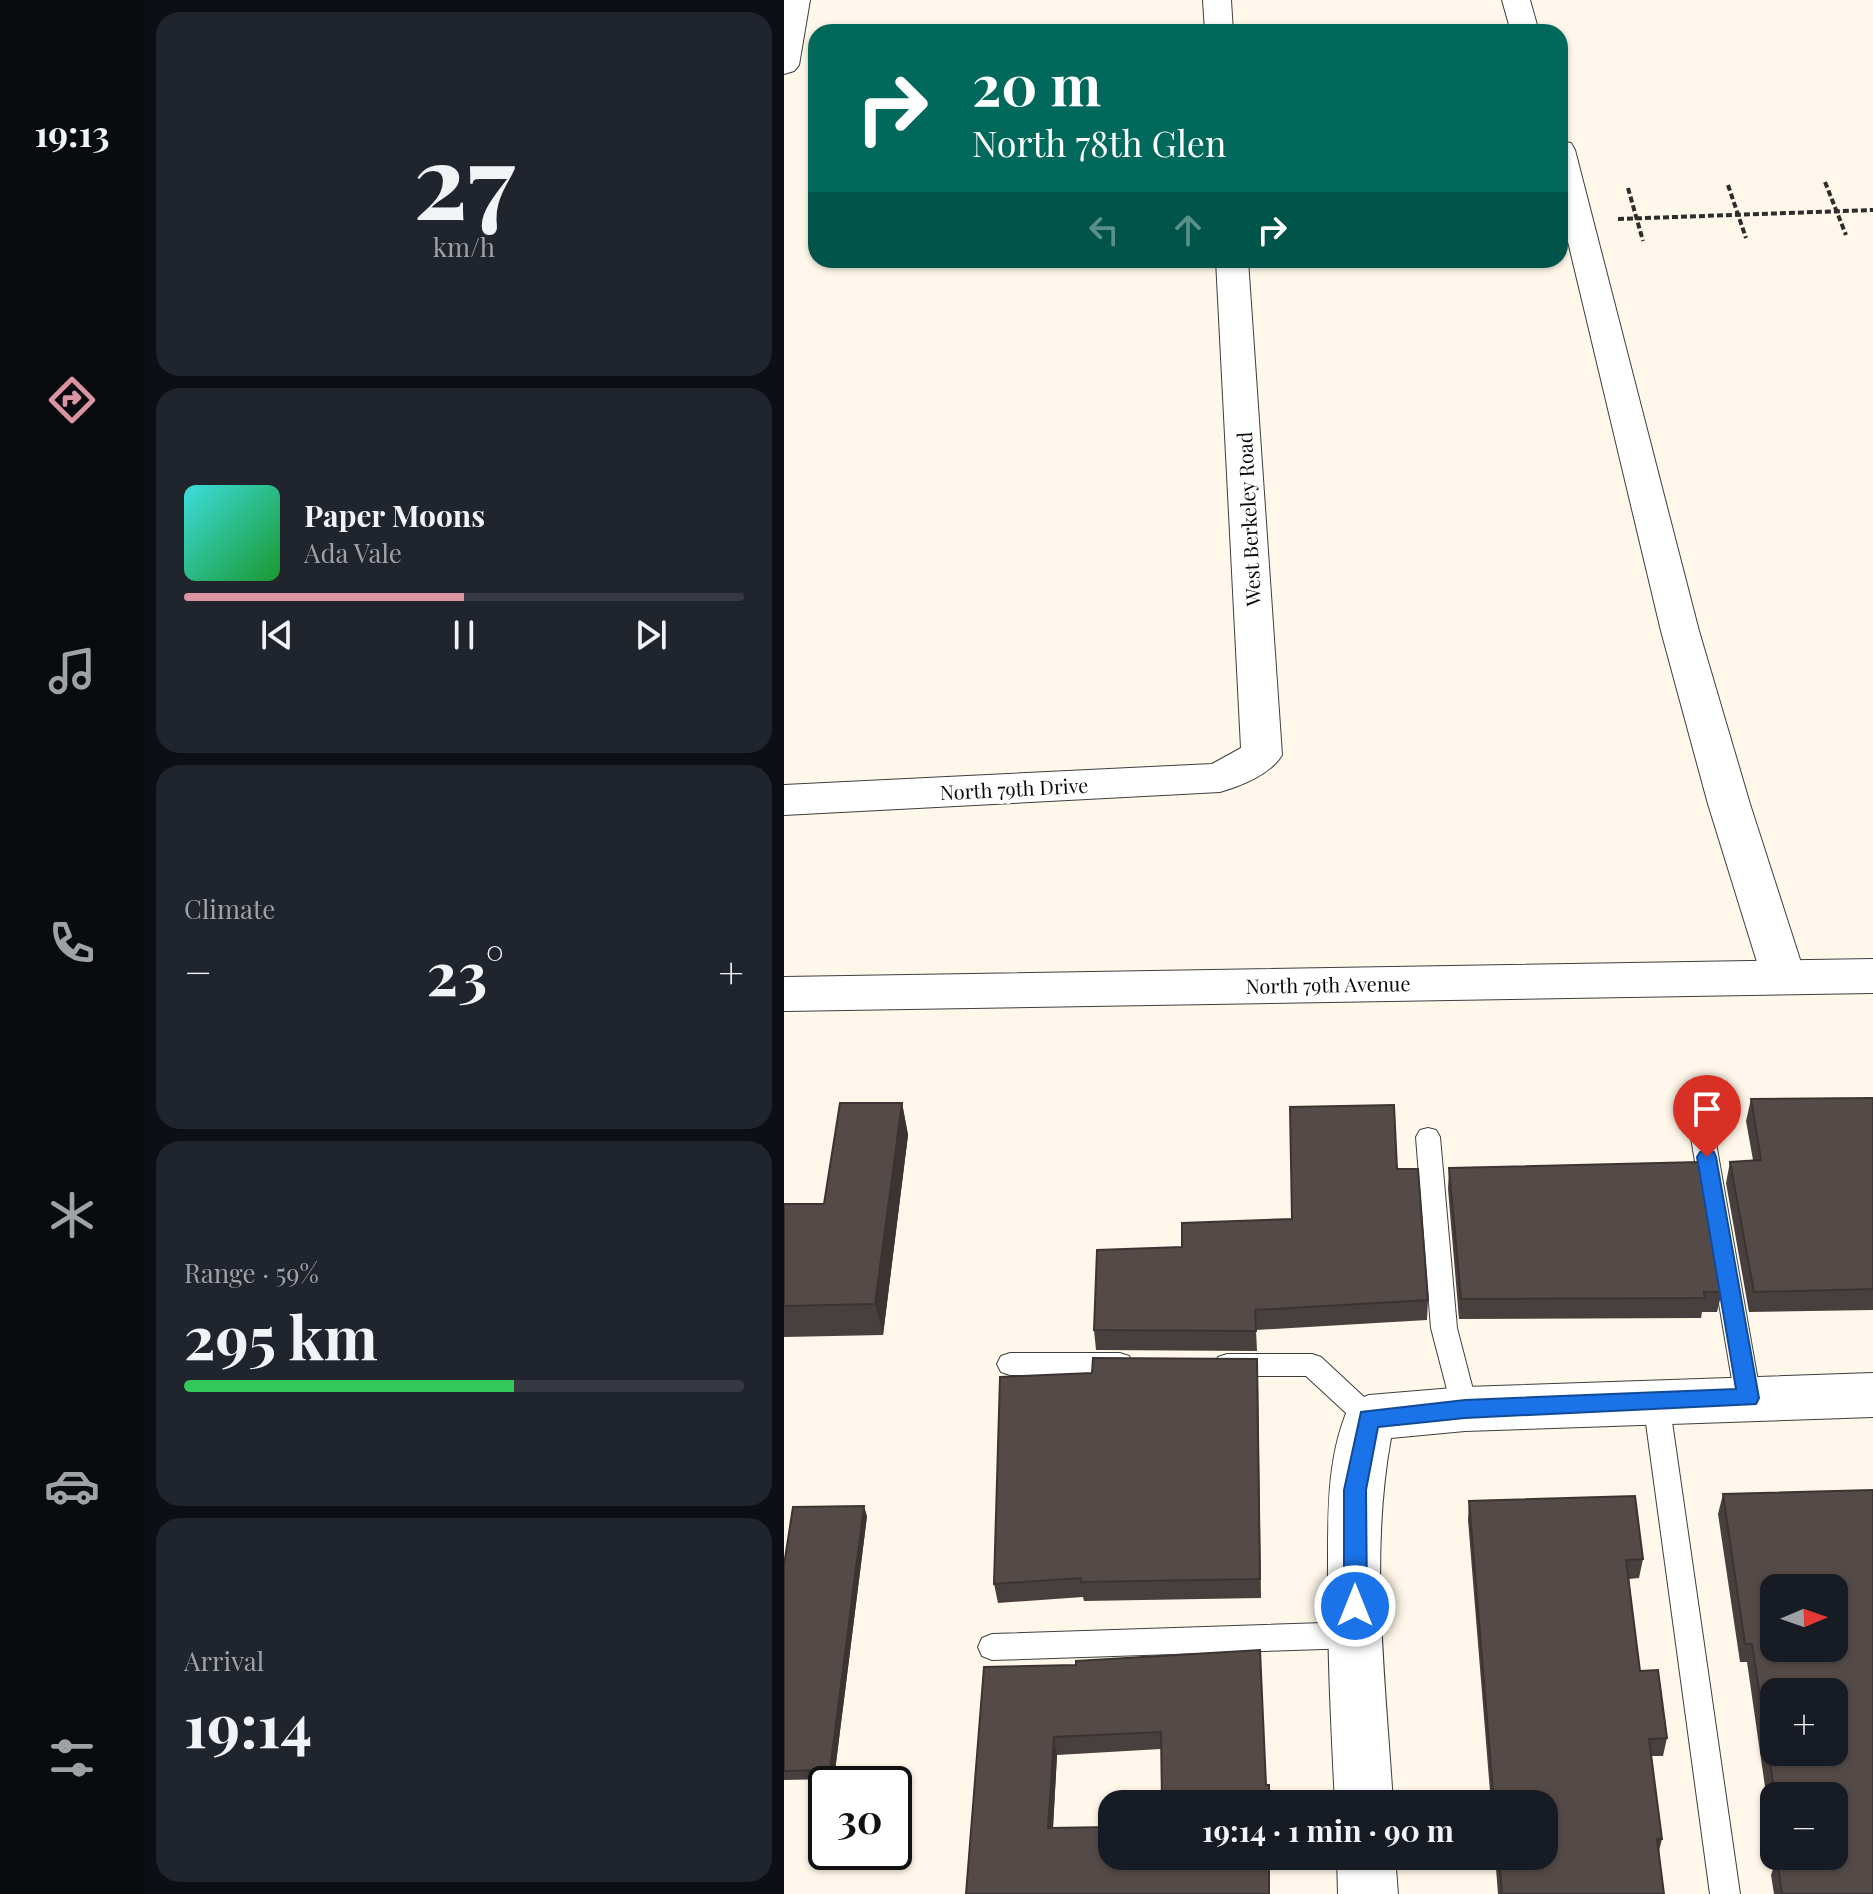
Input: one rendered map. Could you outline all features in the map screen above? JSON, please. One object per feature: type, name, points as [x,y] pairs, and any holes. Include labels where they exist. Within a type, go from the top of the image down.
[{"type":"street","points":[[784,65],[796,0]]},
{"type":"street","points":[[1217,0],[1218,24]]},
{"type":"street","points":[[1516,0],[1523,24]]},
{"type":"street","points":[[1568,179],[1650,515],[1741,844],[1783,975]]},
{"type":"street","name":"West Berkeley Road","points":[[1232,268],[1262,755],[1241,766]]},
{"type":"street","name":"North 79th Drive","points":[[784,800],[1220,778],[1241,766]]},
{"type":"street","name":"North 79th Avenue","points":[[784,994],[1783,975],[1873,976]]},
{"type":"street","points":[[1363,1790],[1355,1635],[1355,1490],[1369,1418],[1465,1409],[1873,1395]]},
{"type":"street","points":[[1367,1870],[1368,1894]]},
{"type":"lane","points":[[1701,1126],[1748,1398]]},
{"type":"lane","points":[[1428,1137],[1444,1328],[1465,1409]]},
{"type":"lane","points":[[1010,1364],[1137,1364]]},
{"type":"lane","points":[[1200,1365],[1312,1365],[1369,1418]]},
{"type":"lane","points":[[1656,1401],[1725,1894]]},
{"type":"lane","points":[[992,1647],[1355,1635]]},
{"type":"path","points":[[1825,182],[1846,235]]},
{"type":"path","points":[[1728,185],[1746,238]]},
{"type":"path","points":[[1628,188],[1643,241]]},
{"type":"path","points":[[1613,219],[1873,210]]},
{"type":"building","points":[[1873,1098],[1873,1289],[1754,1292],[1730,1162],[1761,1160],[1751,1099]]},
{"type":"building","points":[[840,1103],[902,1103],[875,1304],[784,1306],[784,1204],[824,1204]]},
{"type":"building","points":[[1394,1105],[1397,1169],[1418,1169],[1428,1300],[1255,1310],[1256,1331],[1094,1330],[1097,1250],[1182,1247],[1182,1223],[1292,1219],[1290,1107]]},
{"type":"building","points":[[1700,1162],[1722,1292],[1704,1292],[1705,1298],[1461,1299],[1449,1168]]},
{"type":"building","points":[[1093,1358],[1257,1359],[1260,1579],[1081,1582],[1081,1578],[994,1584],[1000,1377],[1092,1373]]},
{"type":"building","points":[[1873,1490],[1873,1894],[1782,1894],[1779,1870],[1848,1870],[1848,1782],[1773,1782],[1770,1766],[1848,1766],[1848,1678],[1760,1678],[1760,1697],[1752,1644],[1745,1644],[1723,1494]]},
{"type":"building","points":[[1635,1496],[1643,1559],[1626,1560],[1640,1671],[1658,1670],[1667,1738],[1649,1739],[1662,1839],[1657,1839],[1664,1894],[1502,1894],[1500,1870],[1558,1870],[1558,1790],[1493,1790],[1469,1501]]},
{"type":"building","points":[[864,1506],[831,1766],[808,1766],[808,1770],[784,1771],[784,1565],[793,1507]]},
{"type":"building","points":[[1260,1650],[1266,1785],[1269,1785],[1269,1790],[1162,1790],[1161,1732],[1054,1737],[1048,1828],[1098,1827],[1098,1870],[1269,1870],[1269,1894],[966,1894],[984,1667],[1076,1665],[1076,1661]]},
{"type":"route","points":[[1355,1606],[1355,1490],[1369,1418],[1465,1409],[1748,1398],[1707,1157]]}]
